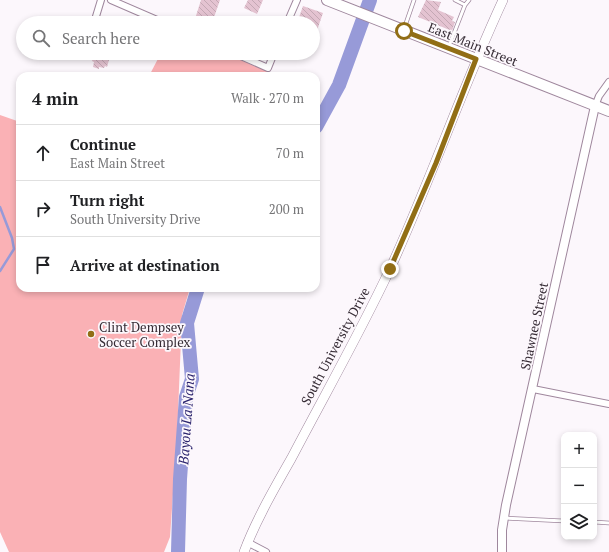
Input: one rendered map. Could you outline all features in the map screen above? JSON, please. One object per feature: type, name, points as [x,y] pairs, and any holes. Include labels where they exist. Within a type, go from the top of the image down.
[{"type":"main road","name":"South University Drive","points":[[244,552],[247,542],[390,269],[436,163],[476,59],[503,0]]},
{"type":"main road","name":"East Main Street","points":[[330,1],[609,112]]},
{"type":"street","points":[[96,16],[102,0]]},
{"type":"street","points":[[111,0],[148,16]]},
{"type":"street","points":[[290,16],[297,0]]},
{"type":"street","points":[[250,60],[268,68],[271,60]]},
{"type":"street","points":[[595,106],[599,96],[609,82]]},
{"type":"street","name":"Shawnee Street","points":[[502,552],[504,518],[595,106]]},
{"type":"street","points":[[533,389],[609,404]]},
{"type":"street","points":[[247,542],[266,552]]},
{"type":"lane","points":[[400,29],[414,0]]},
{"type":"lane","points":[[455,0],[465,5]]},
{"type":"lane","points":[[448,48],[465,5],[469,0]]},
{"type":"lane","points":[[504,518],[561,521]]},
{"type":"lane","points":[[597,522],[609,523]]},
{"type":"shaded area","points":[[157,60],[241,60],[269,72],[151,72]]},
{"type":"shaded area","name":"Clint Dempsey Soccer Complex","points":[[0,115],[16,121],[16,292],[189,292],[182,315],[177,437],[170,537],[164,552],[9,552],[0,532]]},
{"type":"building","points":[[201,0],[220,0],[214,16],[196,16]]},
{"type":"building","points":[[248,0],[263,0],[257,14],[244,8]]},
{"type":"building","points":[[426,0],[441,2],[438,10],[454,17],[452,21],[455,22],[452,31],[418,17]]},
{"type":"building","points":[[303,6],[323,13],[320,22],[320,16],[299,16]]},
{"type":"building","points":[[109,60],[107,67],[99,67],[99,69],[93,67],[94,62],[92,61]]},
{"type":"waterway","name":"Bayou La Nana","points":[[320,120],[339,85],[370,0]]},
{"type":"waterway","points":[[0,207],[12,238],[14,249],[0,271]]},
{"type":"waterway","name":"Bayou La Nana","points":[[178,552],[180,479],[186,397],[192,379],[187,323],[197,292]]},
{"type":"place","name":"Clint Dempsey Soccer Complex","points":[[91,334]]},
{"type":"route","points":[[390,269],[436,163],[476,59],[404,31]]}]
